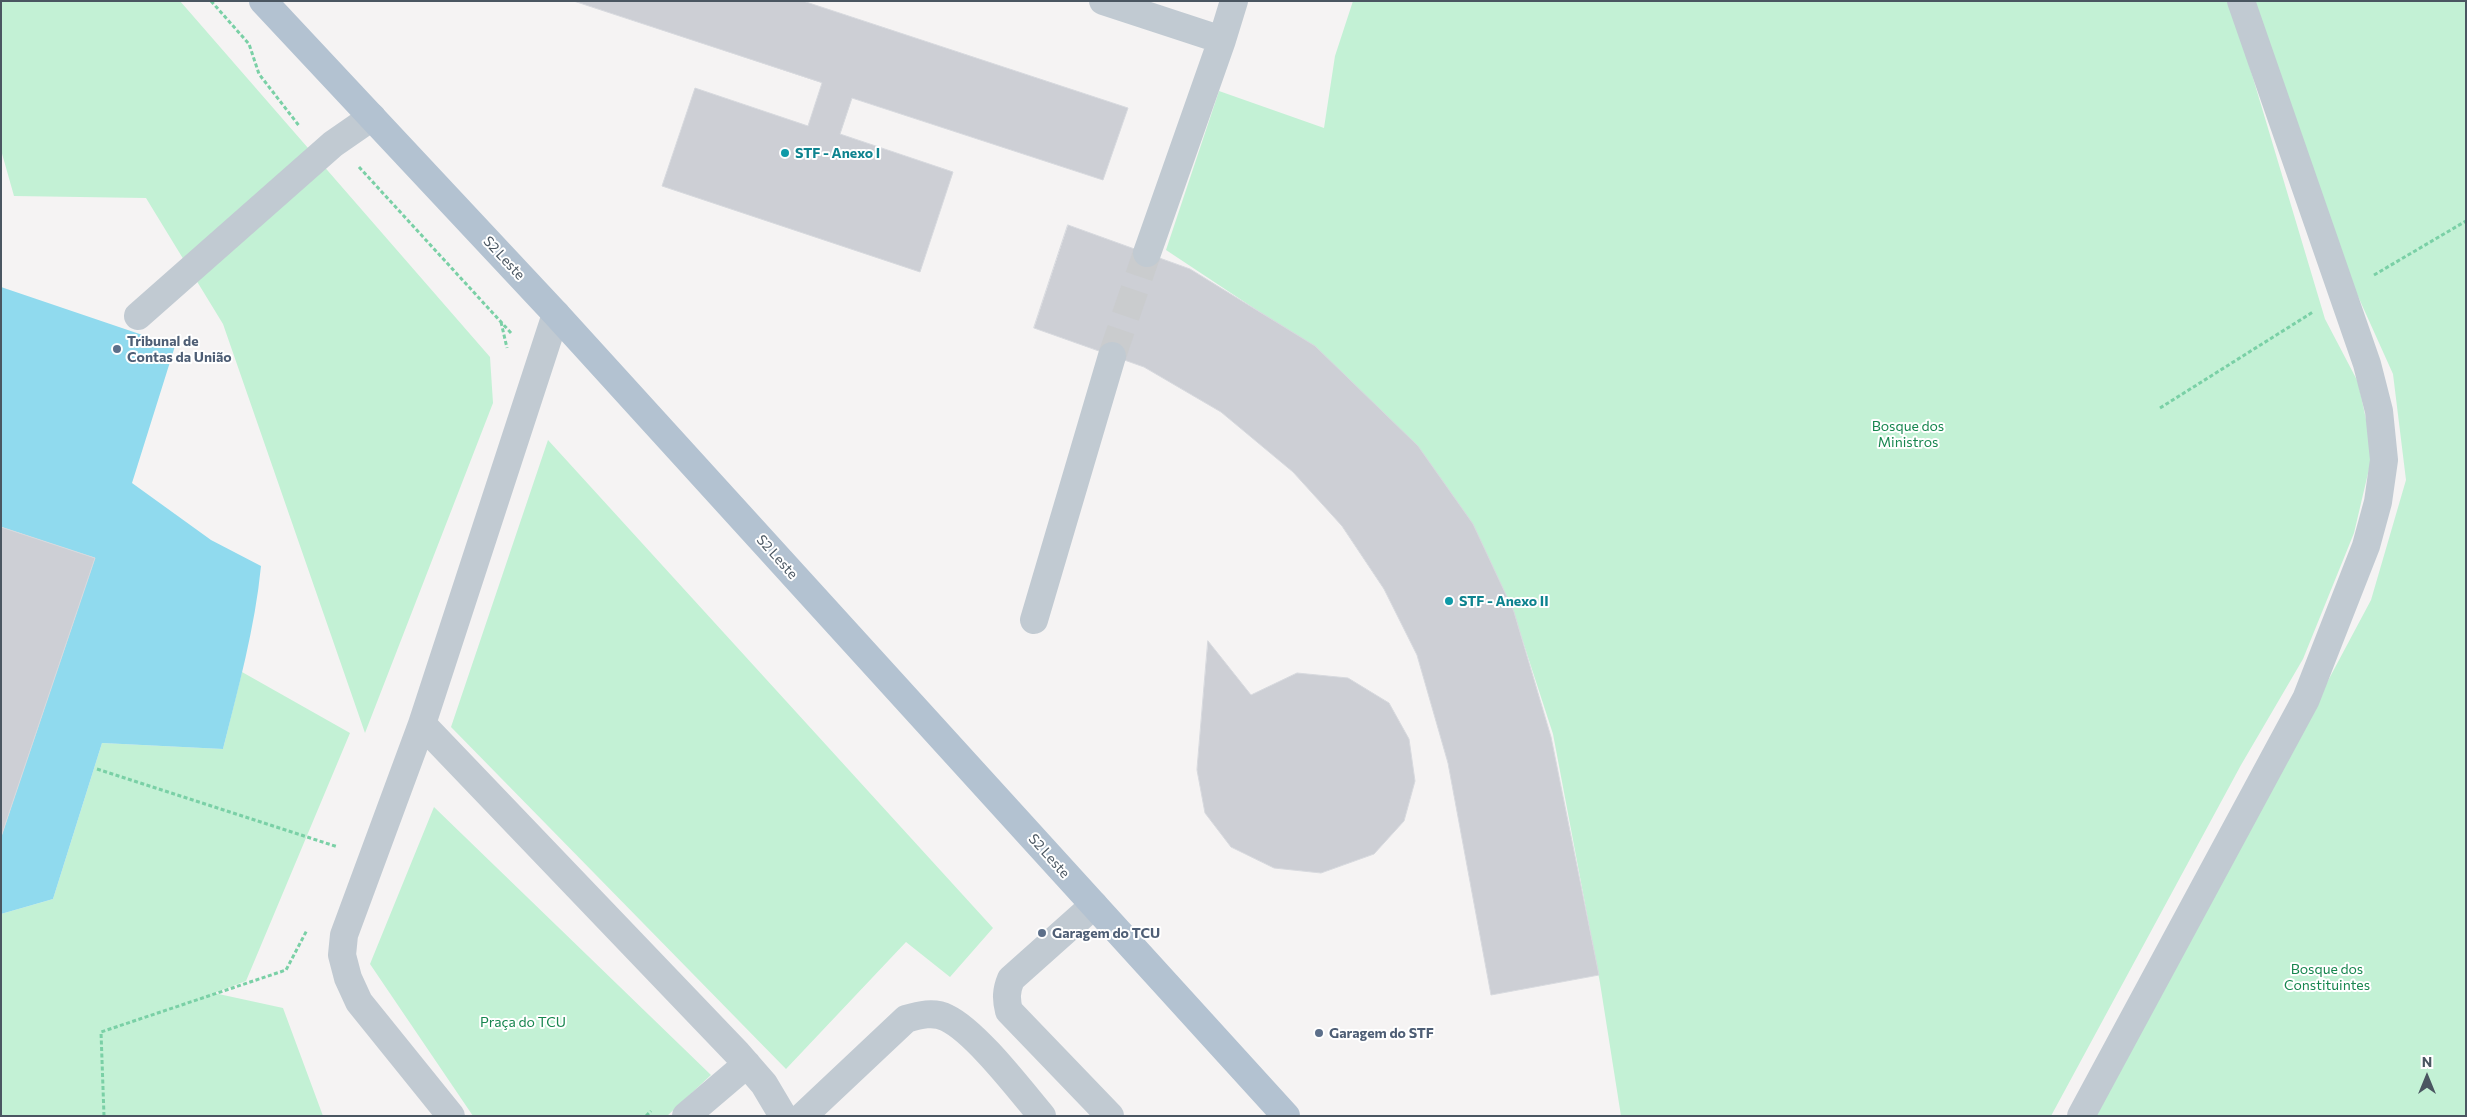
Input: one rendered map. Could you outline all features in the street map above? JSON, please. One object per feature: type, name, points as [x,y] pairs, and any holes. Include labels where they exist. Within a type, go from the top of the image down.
[{"type":"main road","name":"S2 Leste","points":[[264,1],[556,314],[1286,1116]]},
{"type":"lane","points":[[1103,1],[1222,40]]},
{"type":"lane","points":[[1147,253],[1234,1]]},
{"type":"lane","points":[[2081,1116],[2306,699],[2366,546],[2378,502],[2384,460],[2379,411],[2367,364],[2241,1]]},
{"type":"lane","points":[[138,316],[333,144],[372,117]]},
{"type":"lane","points":[[451,1116],[358,1002],[348,978],[342,955],[344,935],[422,724],[556,314]]},
{"type":"lane","points":[[1034,620],[1112,356]]},
{"type":"lane","points":[[422,724],[747,1064],[764,1084],[783,1116]]},
{"type":"lane","points":[[1094,905],[1011,979],[1006,989],[1006,1000],[1009,1011],[1110,1116]]},
{"type":"lane","points":[[803,1116],[906,1019],[924,1013],[947,1017],[976,1041],[1042,1116]]},
{"type":"lane","points":[[686,1116],[747,1064]]},
{"type":"path","points":[[211,1],[249,44],[258,74],[311,140],[333,144],[348,154],[539,364]]},
{"type":"path","points":[[2160,408],[2343,294],[2466,221]]},
{"type":"path","points":[[97,770],[340,848]]},
{"type":"path","points":[[104,1116],[101,1032],[286,970],[308,927]]},
{"type":"green space","points":[[1,1],[180,1],[490,357],[493,403],[365,733],[223,324],[146,198],[14,196],[1,150]]},
{"type":"green space","name":"Bosque dos Ministros","points":[[1353,1],[2230,1],[2325,319],[2358,382],[2373,452],[2354,533],[2303,659],[2241,765],[2051,1116],[1621,1116],[1600,983],[1553,734],[1514,614],[1317,350],[1166,250],[1219,91],[1324,128],[1335,56]]},
{"type":"green space","name":"Bosque dos Constituintes","points":[[2250,1],[2466,1],[2466,1116],[2096,1116],[2371,600],[2406,480],[2393,374],[2348,274]]},
{"type":"green space","points":[[548,440],[993,928],[950,977],[906,942],[786,1069],[451,727]]},
{"type":"green space","points":[[242,672],[350,733],[246,981],[214,993],[283,1008],[323,1116],[1,1116],[1,914],[53,899],[102,743],[223,749]]},
{"type":"green space","name":"Praça do TCU","points":[[434,807],[711,1075],[667,1116],[473,1116],[370,964]]},
{"type":"water","points":[[1,287],[175,346],[132,483],[211,540],[261,566],[250,635],[223,749],[102,743],[53,899],[1,914],[1,837],[95,558],[1,527]]},
{"type":"building","name":"STF - Anexo I","points":[[574,1],[803,1],[1128,108],[1103,180],[852,98],[840,134],[953,172],[920,272],[662,186],[695,88],[808,126],[822,83]]},
{"type":"building","name":"STF - Anexo II","points":[[1068,225],[1190,269],[1315,346],[1418,446],[1473,524],[1514,612],[1551,737],[1599,975],[1491,995],[1448,763],[1417,655],[1384,589],[1342,526],[1293,472],[1221,412],[1144,367],[1034,328]]},
{"type":"building","points":[[1,527],[95,558],[1,837]]},
{"type":"building","points":[[1208,641],[1251,695],[1297,673],[1348,678],[1389,703],[1409,739],[1415,781],[1404,821],[1374,854],[1321,873],[1274,868],[1231,847],[1205,813],[1197,770]]},
{"type":"tunnel","points":[[1112,356],[1147,253]]},
{"type":"place","name":"STF - Anexo I","points":[[785,153]]},
{"type":"place","name":"Tribunal de Contas da União","points":[[117,349]]},
{"type":"place","name":"STF - Anexo II","points":[[1449,601]]},
{"type":"place","name":"Garagem do TCU","points":[[1042,933]]},
{"type":"place","name":"Garagem do STF","points":[[1319,1033]]}]
